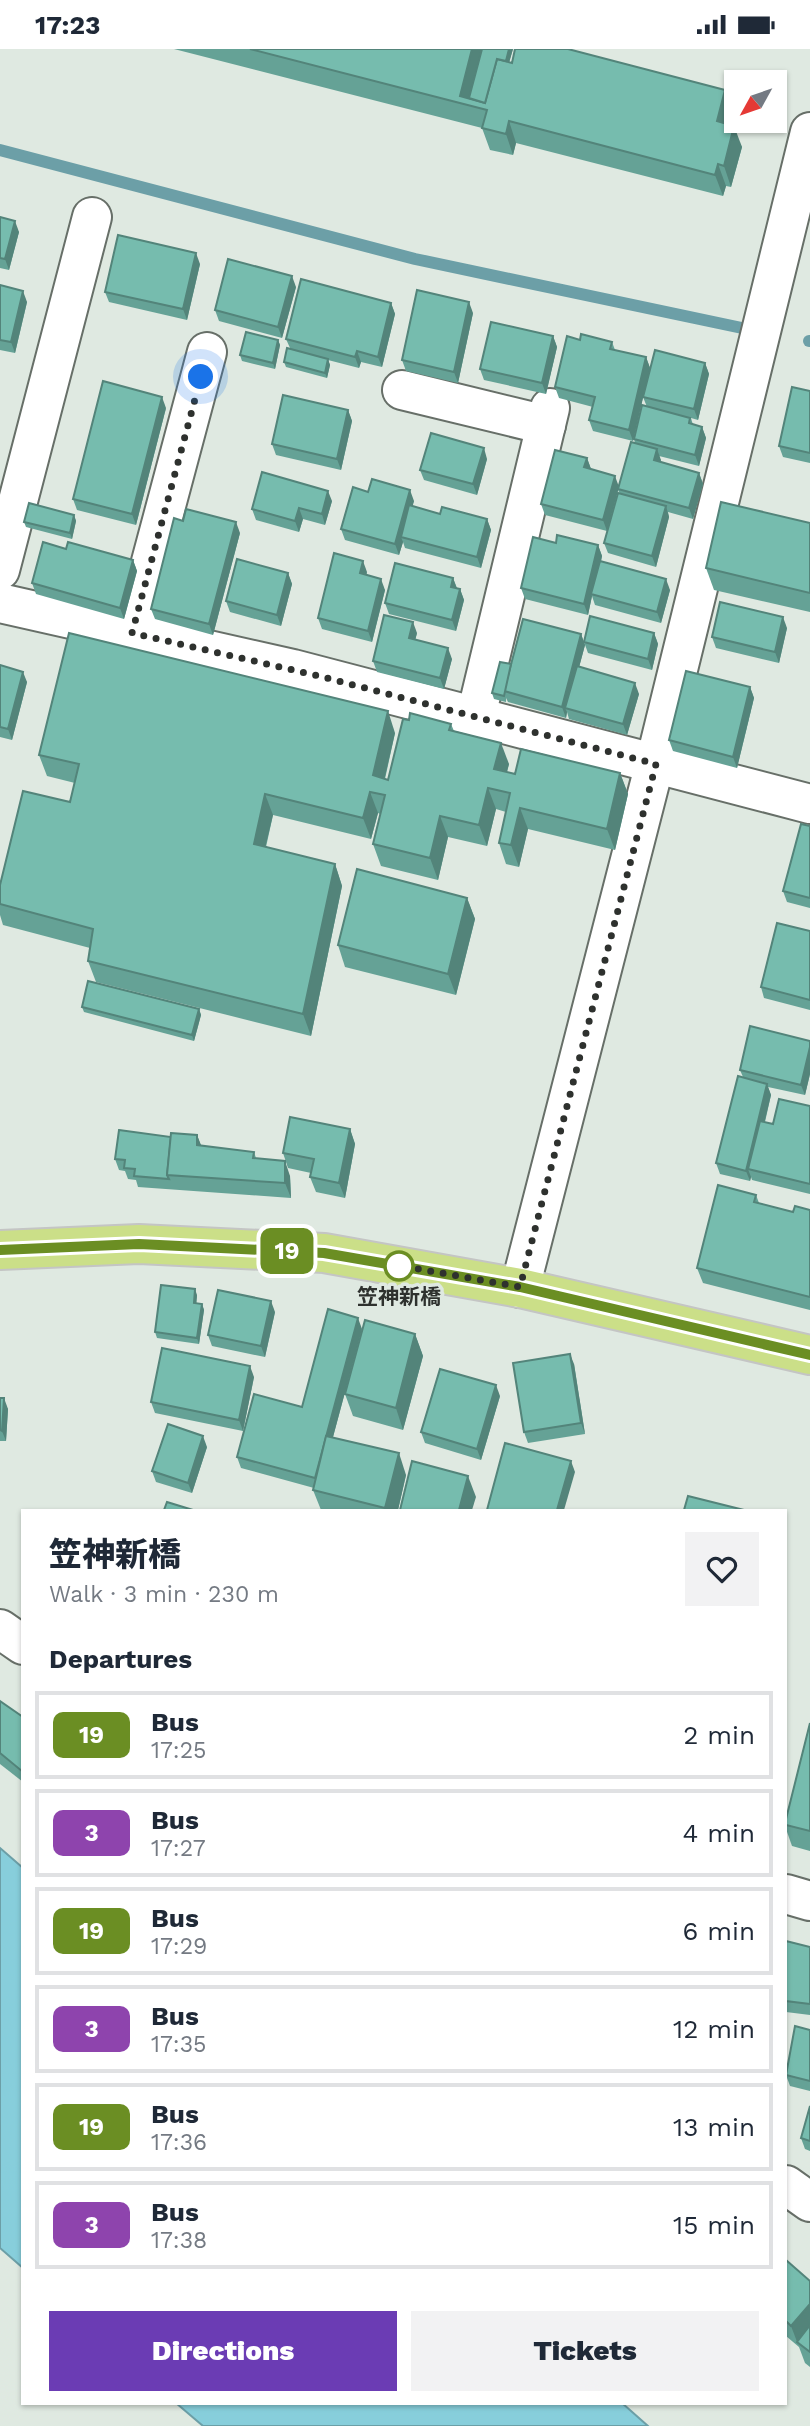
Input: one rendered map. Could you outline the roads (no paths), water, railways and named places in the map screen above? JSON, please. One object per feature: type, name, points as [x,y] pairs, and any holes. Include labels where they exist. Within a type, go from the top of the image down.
[{"type":"main road","points":[[0,1250],[139,1244],[324,1253],[520,1287],[810,1355]]},
{"type":"street","points":[[520,1287],[656,764],[810,132]]},
{"type":"street","points":[[0,569],[92,217]]},
{"type":"street","points":[[132,633],[207,352]]},
{"type":"street","points":[[402,390],[548,417],[476,716]]},
{"type":"street","points":[[0,603],[293,670],[810,804]]},
{"type":"street","points":[[0,1629],[21,1645]]},
{"type":"street","points":[[787,1895],[810,1901]]},
{"type":"street","points":[[787,2186],[810,2202]]},
{"type":"water","points":[[0,1848],[21,1866],[21,2266],[0,2248]]},
{"type":"water","points":[[178,2405],[624,2405],[648,2426],[203,2426]]},
{"type":"waterway","points":[[0,150],[415,259],[742,328]]},
{"type":"place","name":"笠神新橋","points":[[399,1266]]}]
